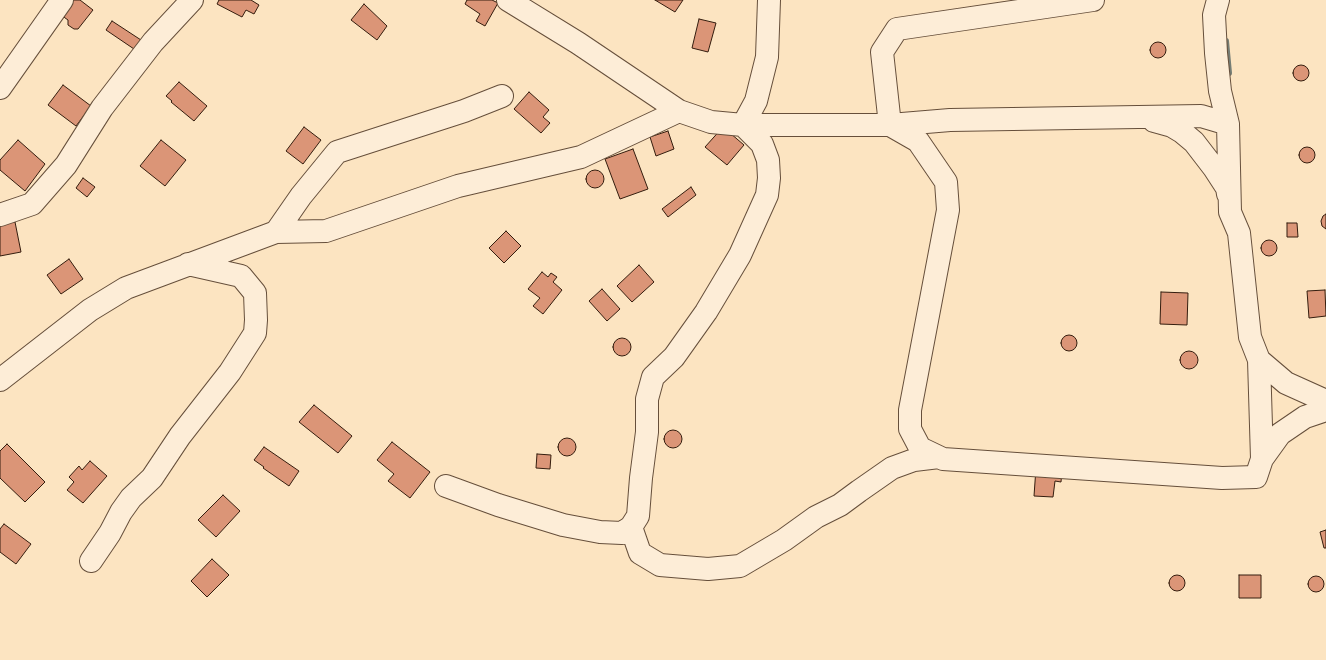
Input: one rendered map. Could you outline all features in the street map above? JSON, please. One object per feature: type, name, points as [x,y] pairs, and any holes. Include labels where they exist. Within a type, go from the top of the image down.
[{"type":"street","points":[[0,88],[62,0]]},
{"type":"street","points":[[0,215],[32,204],[66,165],[102,108],[153,42],[192,0]]},
{"type":"street","points":[[508,0],[578,43],[679,111],[711,122],[743,125],[890,125],[950,120],[1201,116],[1228,124]]},
{"type":"street","points":[[743,125],[756,101],[767,57],[769,0]]},
{"type":"street","points":[[890,125],[882,52],[897,29],[1093,0]]},
{"type":"street","points":[[1218,0],[1214,15],[1216,53],[1220,91],[1228,124],[1230,212]]},
{"type":"street","points":[[276,232],[301,196],[336,152],[464,111],[502,96]]},
{"type":"street","points":[[0,380],[90,310],[126,288],[276,232],[326,231],[458,186],[581,157],[679,111]]},
{"type":"street","points":[[1137,116],[1172,126],[1182,132],[1194,142],[1204,154],[1227,188],[1230,212],[1239,233],[1250,337],[1259,360],[1262,459]]},
{"type":"street","points":[[446,486],[563,526],[600,532],[622,533],[631,527],[638,516],[647,432],[647,399],[653,377],[674,357],[706,312],[740,255],[767,195],[769,178],[768,160],[762,144],[743,125]]},
{"type":"street","points":[[890,125],[918,141],[946,182],[948,210],[910,410],[910,429],[920,448],[943,459],[1222,478],[1256,477],[1262,459],[1280,434],[1305,417],[1326,410]]},
{"type":"street","points":[[91,561],[131,498],[152,478],[180,436],[230,372],[255,333],[255,293],[241,276],[188,264]]},
{"type":"street","points":[[1259,360],[1286,383],[1326,401]]},
{"type":"street","points":[[631,527],[640,553],[660,565],[708,569],[740,566],[784,540],[816,517],[840,505],[892,468],[914,460],[939,457]]},
{"type":"building","points":[[72,0],[80,0],[93,10],[78,29],[74,29],[68,25],[68,20],[61,15]]},
{"type":"building","points":[[219,0],[251,0],[259,5],[254,14],[246,10],[242,17],[217,4]]},
{"type":"building","points":[[467,0],[492,0],[498,3],[485,26],[476,21],[480,14],[465,4]]},
{"type":"building","points":[[655,0],[683,0],[675,12]]},
{"type":"building","points":[[364,4],[387,26],[377,40],[351,20]]},
{"type":"building","points":[[699,19],[716,23],[708,52],[692,48]]},
{"type":"building","points":[[112,21],[141,40],[134,49],[106,30]]},
{"type":"building","points":[[1158,42],[1164,44],[1166,50],[1164,56],[1158,58],[1152,56],[1150,50],[1152,44]]},
{"type":"building","points":[[1301,65],[1307,67],[1309,73],[1307,79],[1301,81],[1295,79],[1293,73],[1295,67]]},
{"type":"building","points":[[179,82],[207,106],[194,121],[166,96]]},
{"type":"building","points":[[63,85],[91,106],[76,126],[48,105]]},
{"type":"building","points":[[529,92],[549,110],[543,117],[550,123],[541,133],[514,109]]},
{"type":"building","points":[[304,127],[321,140],[303,164],[286,151]]},
{"type":"building","points":[[723,127],[744,145],[727,165],[705,147]]},
{"type":"building","points":[[668,131],[674,149],[656,156],[650,137]]},
{"type":"building","points":[[18,140],[45,164],[25,191],[0,170],[0,160]]},
{"type":"building","points":[[161,140],[186,160],[165,186],[140,166]]},
{"type":"building","points":[[1307,147],[1313,149],[1315,155],[1313,161],[1307,163],[1301,161],[1299,155],[1301,149]]},
{"type":"building","points":[[633,149],[648,189],[620,199],[605,159]]},
{"type":"building","points":[[591,170],[599,170],[604,175],[602,186],[599,188],[591,188],[586,183],[586,175]]},
{"type":"building","points":[[83,178],[95,187],[87,197],[76,188]]},
{"type":"building","points":[[691,187],[696,195],[668,217],[662,209]]},
{"type":"building","points":[[1326,214],[1326,229],[1322,226],[1321,221],[1323,216]]},
{"type":"building","points":[[15,222],[21,252],[0,256],[0,224]]},
{"type":"building","points":[[1287,223],[1297,223],[1298,237],[1287,237]]},
{"type":"building","points":[[506,231],[521,246],[504,263],[489,248]]},
{"type":"building","points":[[1269,240],[1275,242],[1277,248],[1275,254],[1269,256],[1263,254],[1261,248],[1263,242]]},
{"type":"building","points":[[69,259],[83,279],[61,294],[47,275]]},
{"type":"building","points":[[639,265],[654,282],[632,302],[617,286]]},
{"type":"building","points":[[542,272],[548,277],[551,273],[557,277],[553,282],[562,290],[543,314],[533,306],[540,298],[528,289]]},
{"type":"building","points":[[602,289],[620,309],[607,321],[589,301]]},
{"type":"building","points":[[1325,290],[1326,316],[1309,318],[1307,291]]},
{"type":"building","points":[[1161,292],[1188,293],[1187,325],[1160,324]]},
{"type":"building","points":[[1069,335],[1075,337],[1077,343],[1075,349],[1069,351],[1063,349],[1061,343],[1063,337]]},
{"type":"building","points":[[622,338],[626,339],[630,343],[630,351],[626,355],[622,356],[618,355],[614,351],[613,347],[614,343],[618,339]]},
{"type":"building","points":[[1189,351],[1195,354],[1198,360],[1195,366],[1189,369],[1183,366],[1180,360],[1183,354]]},
{"type":"building","points":[[314,405],[352,436],[338,453],[299,422]]},
{"type":"building","points":[[673,430],[677,431],[681,435],[681,443],[677,447],[673,448],[669,447],[665,443],[664,439],[665,435],[669,431]]},
{"type":"building","points":[[563,438],[571,438],[576,443],[574,454],[571,456],[563,456],[558,451],[558,443]]},
{"type":"building","points":[[392,442],[430,472],[410,498],[388,481],[394,474],[377,460]]},
{"type":"building","points":[[7,444],[45,482],[25,502],[0,478],[0,451]]},
{"type":"building","points":[[264,447],[299,471],[289,486],[254,460]]},
{"type":"building","points":[[537,454],[551,455],[550,469],[536,468]]},
{"type":"building","points":[[90,461],[107,476],[83,503],[67,490],[74,482],[69,477],[79,466],[82,470]]},
{"type":"building","points":[[1036,468],[1062,470],[1061,482],[1055,481],[1053,497],[1034,496]]},
{"type":"building","points":[[223,495],[240,511],[216,537],[198,520]]},
{"type":"building","points":[[4,524],[31,544],[16,564],[0,552],[0,529]]},
{"type":"building","points":[[1326,530],[1326,548],[1324,548],[1320,532]]},
{"type":"building","points":[[212,559],[229,575],[207,597],[191,581]]},
{"type":"building","points":[[1177,575],[1183,577],[1185,583],[1183,589],[1177,591],[1171,589],[1169,583],[1171,577]]},
{"type":"building","points":[[1239,575],[1261,575],[1261,598],[1239,598]]},
{"type":"building","points":[[1316,576],[1322,578],[1324,584],[1322,590],[1316,592],[1310,590],[1308,584],[1310,578]]},
{"type":"waterway","points":[[1226,41],[1229,73]]}]
